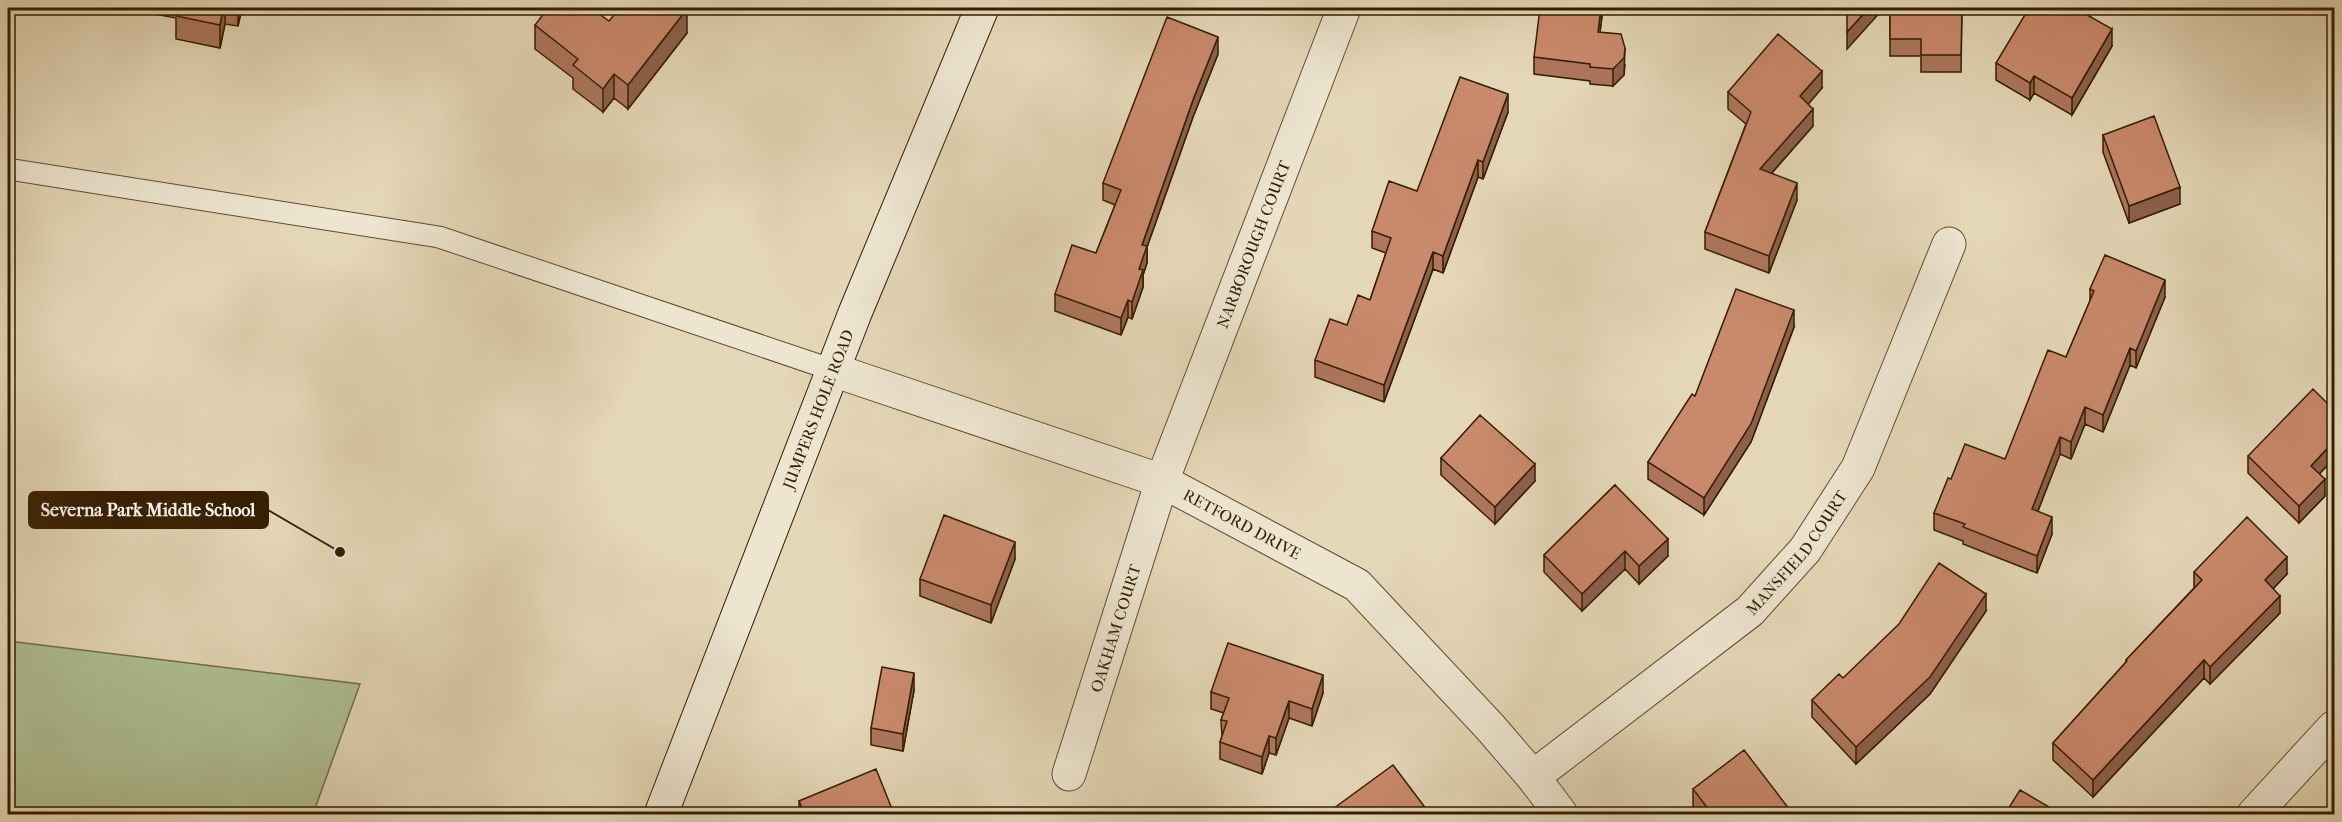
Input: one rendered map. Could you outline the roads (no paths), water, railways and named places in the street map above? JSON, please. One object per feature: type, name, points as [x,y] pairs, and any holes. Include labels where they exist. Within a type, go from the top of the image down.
[{"type":"street","name":"JUMPERS HOLE ROAD","points":[[661,814],[833,370],[982,8]]},
{"type":"street","name":"NARBOROUGH COURT","points":[[1162,481],[1344,8]]},
{"type":"street","name":"MANSFIELD COURT","points":[[1533,777],[1750,611],[1805,550],[1858,468],[1949,244]]},
{"type":"street","name":"RETFORD DRIVE","points":[[833,370],[1162,481],[1357,585],[1533,777],[1561,814]]},
{"type":"street","name":"OAKHAM COURT","points":[[1069,774],[1162,481]]},
{"type":"street","points":[[2254,814],[2334,727]]},
{"type":"lane","points":[[8,169],[439,237],[833,370]]},
{"type":"place","name":"Severna Park Middle School","points":[[340,552]]}]
